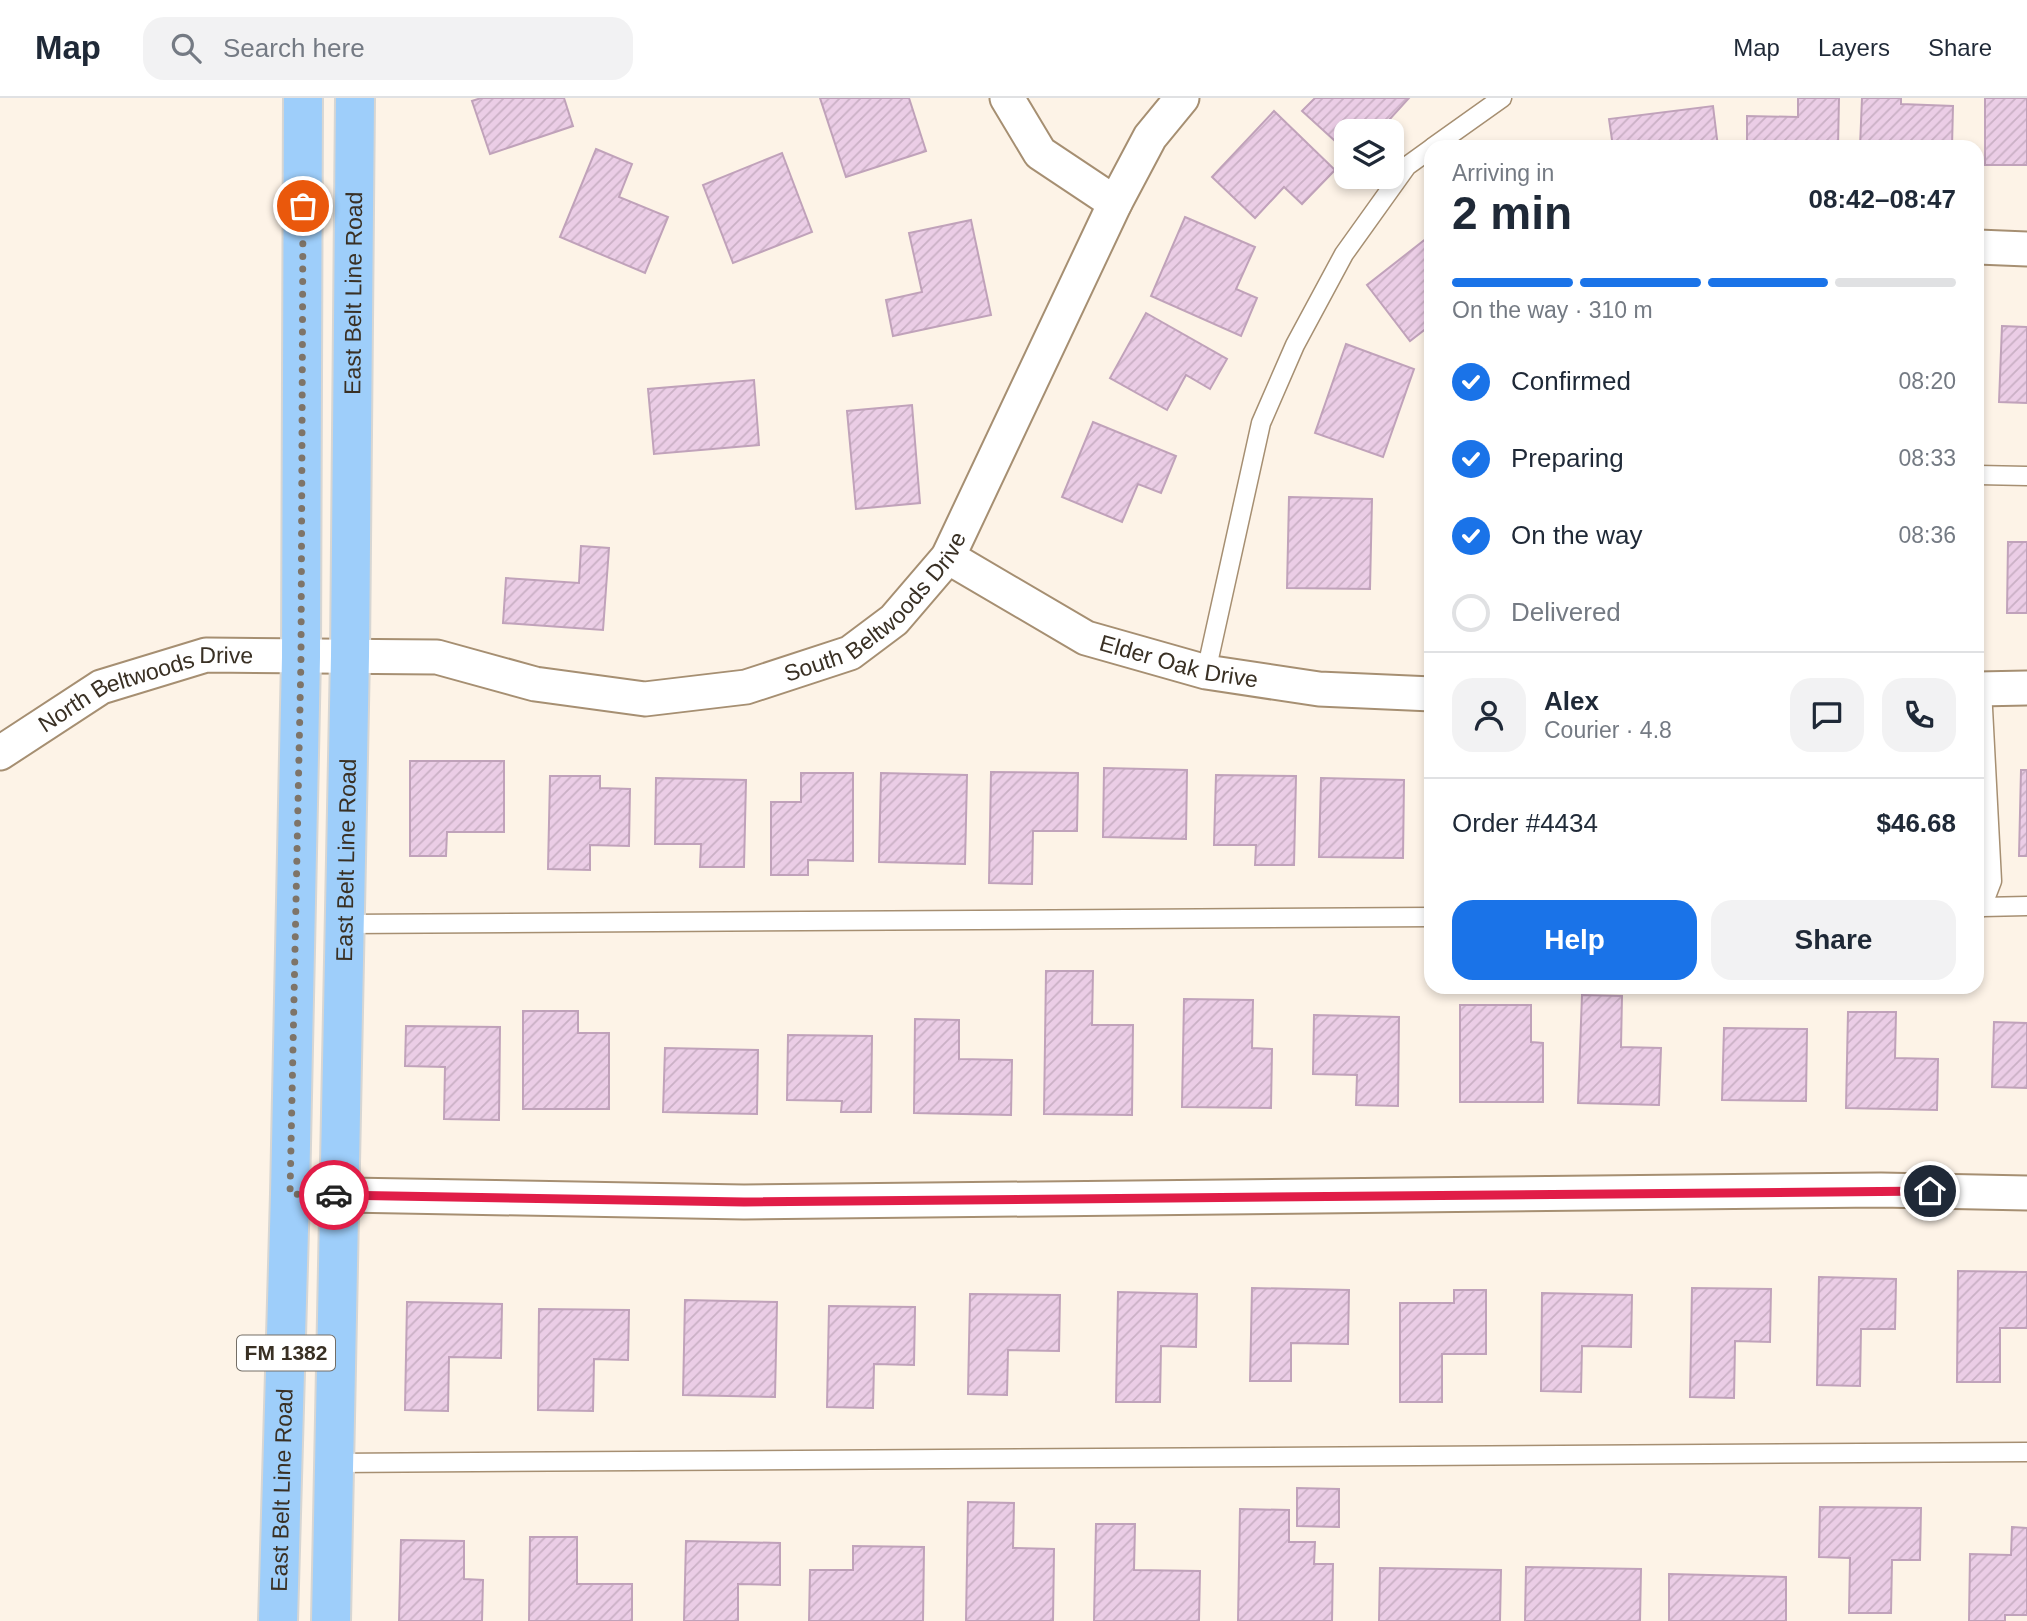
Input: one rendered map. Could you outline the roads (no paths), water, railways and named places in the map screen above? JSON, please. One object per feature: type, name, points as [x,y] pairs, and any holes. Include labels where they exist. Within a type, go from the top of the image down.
[{"type":"main road","name":"East Belt Line Road","points":[[278,1621],[301,657],[303,98]]},
{"type":"main road","name":"East Belt Line Road","points":[[331,1621],[350,656],[355,98]]},
{"type":"street","points":[[1007,98],[1040,153],[1115,203]]},
{"type":"street","name":"South Beltwoods Drive","points":[[301,657],[437,657],[535,684],[645,699],[746,687],[850,653],[894,620],[948,557],[1115,203],[1150,138],[1182,98]]},
{"type":"street","points":[[1984,247],[2027,249]]},
{"type":"street","name":"Elder Oak Drive","points":[[948,557],[1086,638],[1206,672],[1319,689],[1424,694]]},
{"type":"street","name":"North Beltwoods Drive","points":[[0,753],[101,687],[206,655],[301,657]]},
{"type":"street","points":[[1984,689],[2027,688]]},
{"type":"street","points":[[290,1194],[744,1202],[1867,1191],[2027,1193]]},
{"type":"lane","points":[[1443,140],[1502,98]]},
{"type":"lane","points":[[1206,672],[1261,423],[1296,345],[1343,254],[1407,166],[1424,154]]},
{"type":"lane","points":[[1984,475],[2027,476]]},
{"type":"lane","points":[[1984,753],[1992,881],[1984,898]]},
{"type":"lane","points":[[1984,907],[2027,906]]},
{"type":"lane","points":[[345,924],[1424,917]]},
{"type":"lane","points":[[334,1463],[2027,1452]]}]
